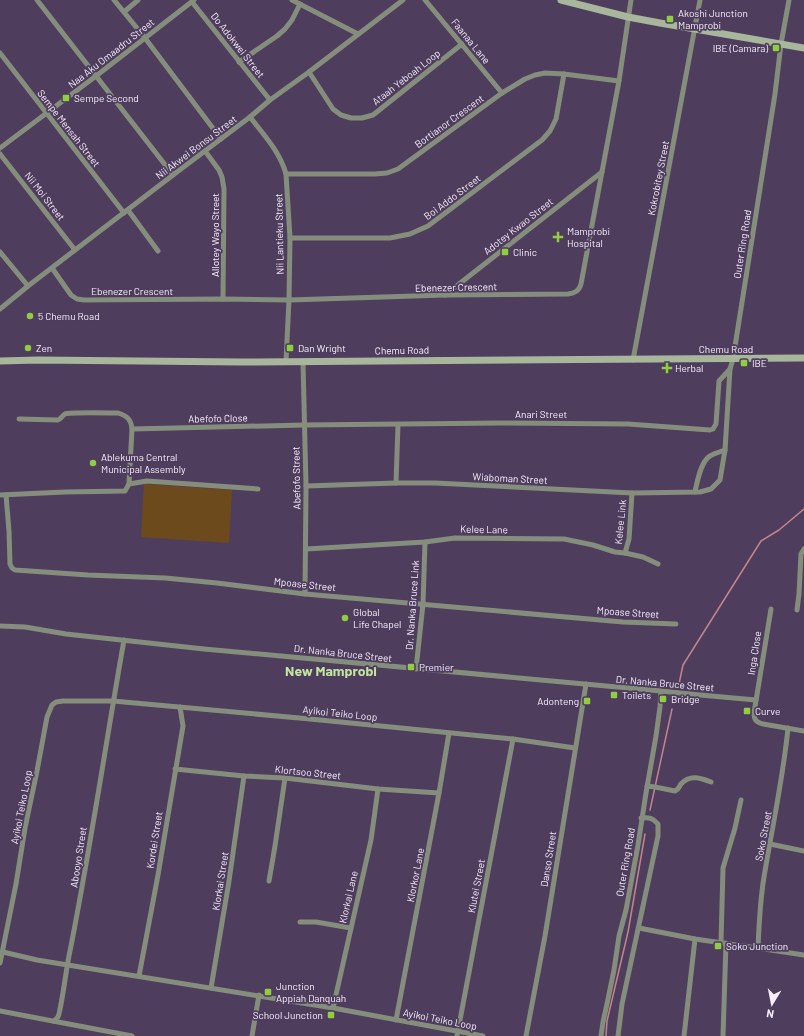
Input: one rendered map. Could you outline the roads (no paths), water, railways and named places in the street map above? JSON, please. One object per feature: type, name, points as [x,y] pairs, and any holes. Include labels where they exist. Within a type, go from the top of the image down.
[{"type":"street","points":[[36,0],[173,175]]},
{"type":"street","points":[[114,0],[145,38],[221,139]]},
{"type":"street","points":[[124,12],[138,0]]},
{"type":"street","points":[[292,0],[358,34]]},
{"type":"street","name":"Nii Akwei Bonsu Street","points":[[0,309],[250,117],[270,100],[403,0]]},
{"type":"street","name":"Faanaa Lane","points":[[425,0],[502,93]]},
{"type":"street","points":[[561,0],[628,17],[804,48]]},
{"type":"street","name":"Ebenezer Crescent","points":[[52,268],[71,295],[77,299],[84,300],[289,300],[445,295],[568,294],[578,291],[581,284],[619,81],[631,0]]},
{"type":"street","name":"Kokrobitey Street","points":[[633,360],[700,0]]},
{"type":"street","name":"Outer Ring Road","points":[[711,489],[720,480],[725,450],[730,369],[733,359],[789,0]]},
{"type":"street","name":"Naa Aku Omaadru Street","points":[[0,148],[47,114],[193,1]]},
{"type":"street","name":"Do Adokwei Street","points":[[193,1],[270,100]]},
{"type":"street","points":[[239,62],[285,29],[292,20],[300,4]]},
{"type":"street","name":"Ataah Yeboah Loop","points":[[309,72],[334,109],[341,115],[351,118],[362,118],[373,115],[462,44]]},
{"type":"street","name":"Sempe Mensah Street","points":[[0,53],[158,252]]},
{"type":"street","name":"Bortianor Crescent","points":[[286,174],[375,174],[387,173],[398,169],[502,93],[535,74],[564,74],[619,81]]},
{"type":"street","name":"Boi Addo Street","points":[[290,238],[390,238],[410,234],[428,226],[542,140],[550,131],[556,119],[564,74]]},
{"type":"street","name":"Nii Lantieku Street","points":[[250,117],[279,156],[286,174],[290,238],[286,361]]},
{"type":"street","name":"Allotey Wayo Street","points":[[205,151],[219,170],[224,189],[223,299]]},
{"type":"street","name":"Nii Moi Street","points":[[0,154],[75,250]]},
{"type":"street","name":"Adotey Kwao Street","points":[[445,295],[602,172]]},
{"type":"street","points":[[0,252],[28,286]]},
{"type":"street","name":"Chemu Road","points":[[0,361],[302,362],[804,358]]},
{"type":"street","name":"Abefofo Street","points":[[302,362],[306,486],[305,594]]},
{"type":"street","name":"Anari Street","points":[[304,425],[398,425],[431,423],[622,424],[710,430],[713,429],[716,424],[719,381],[730,369]]},
{"type":"street","points":[[3,495],[126,491],[129,484],[132,429],[130,420],[124,415],[118,413],[68,413],[65,414],[60,420],[19,419]]},
{"type":"street","name":"Abefofo Close","points":[[132,429],[304,425]]},
{"type":"street","points":[[396,483],[398,425]]},
{"type":"street","points":[[695,492],[704,461],[709,456],[725,450]]},
{"type":"street","points":[[129,484],[147,481],[258,489]]},
{"type":"street","name":"Wiaboman Street","points":[[306,486],[396,483],[467,484],[632,493],[704,492],[711,489]]},
{"type":"street","name":"Kelee Link","points":[[625,553],[629,539],[632,493]]},
{"type":"street","name":"Mpoase Street","points":[[3,495],[9,530],[10,564],[15,570],[217,582],[305,594],[623,622],[676,624]]},
{"type":"street","name":"Kelee Lane","points":[[306,549],[425,542],[455,538],[564,540],[593,545],[615,552],[643,557],[658,564]]},
{"type":"street","name":"Dr. Nanka Bruce Link","points":[[416,669],[423,604],[425,542]]},
{"type":"street","points":[[797,610],[802,554],[804,549]]},
{"type":"street","name":"Inga Close","points":[[771,610],[754,718],[757,722],[763,724],[788,728]]},
{"type":"street","name":"Dr. Nanka Bruce Street","points":[[0,626],[25,627],[66,634],[416,669],[756,700]]},
{"type":"street","name":"Abooyo Street","points":[[54,1021],[58,1017],[64,992],[67,964],[81,894],[124,640]]},
{"type":"street","name":"Danso Street","points":[[526,1036],[545,936],[586,684]]},
{"type":"street","name":"Outer Ring Road","points":[[601,1036],[619,936],[626,910],[638,845],[656,736],[661,691]]},
{"type":"street","name":"Ayikoi Teiko Loop","points":[[483,1036],[457,1034],[333,1008],[30,958],[3,952],[47,717],[52,705],[56,702],[113,701],[513,739],[576,748]]},
{"type":"street","name":"Kordei Street","points":[[139,976],[182,726],[180,707]]},
{"type":"street","points":[[788,728],[804,731]]},
{"type":"street","name":"Soko Street","points":[[758,948],[762,888],[784,764],[788,728]]},
{"type":"street","name":"Klorkor Lane","points":[[396,1020],[440,793],[449,733]]},
{"type":"street","name":"Klutei Street","points":[[457,1034],[513,739]]},
{"type":"street","name":"Klortsoo Street","points":[[175,768],[244,776],[285,778],[378,790],[440,793]]},
{"type":"street","name":"Klorkai Street","points":[[211,988],[229,881],[244,776]]},
{"type":"street","points":[[647,786],[675,791],[691,777],[711,782]]},
{"type":"street","points":[[269,881],[276,846],[285,778]]},
{"type":"street","name":"Klorkai Lane","points":[[333,1008],[370,840],[378,790]]},
{"type":"street","points":[[723,1036],[724,868],[741,800]]},
{"type":"street","points":[[618,1036],[622,1004],[658,829],[658,824],[655,820],[651,818],[642,818]]},
{"type":"street","points":[[770,844],[804,851]]},
{"type":"street","points":[[300,922],[316,922],[351,928]]},
{"type":"street","points":[[638,928],[695,939],[724,942],[804,955]]},
{"type":"street","points":[[684,1036],[695,939]]},
{"type":"street","points":[[0,963],[3,952]]},
{"type":"street","points":[[252,1036],[259,995]]},
{"type":"street","points":[[0,1011],[132,1036]]},
{"type":"waterway","points":[[679,684],[683,665],[761,541],[779,530],[804,509]]},
{"type":"waterway","points":[[650,810],[672,709]]},
{"type":"waterway","points":[[606,1036],[607,1021],[628,932],[645,834]]},
{"type":"place","name":"Akoshi Junction Mamprobi","points":[[670,19]]},
{"type":"place","name":"IBE (Camara)","points":[[776,48]]},
{"type":"place","name":"Sempe Second","points":[[66,98]]},
{"type":"place","name":"Mamprobi Hospital","points":[[558,237]]},
{"type":"place","name":"Clinic","points":[[505,252]]},
{"type":"place","name":"5 Chemu Road","points":[[30,316]]},
{"type":"place","name":"Zen","points":[[28,348]]},
{"type":"place","name":"Dan Wright","points":[[290,348]]},
{"type":"place","name":"IBE","points":[[744,363]]},
{"type":"place","name":"Herbal","points":[[667,368]]},
{"type":"place","name":"Ablekuma Central Municipal Assembly","points":[[93,463]]},
{"type":"place","name":"Global Life Chapel","points":[[345,618]]},
{"type":"place","name":"Premier","points":[[411,667]]},
{"type":"place","name":"Toilets","points":[[614,695]]},
{"type":"place","name":"Bridge","points":[[663,699]]},
{"type":"place","name":"Adonteng","points":[[587,701]]},
{"type":"place","name":"Curve","points":[[747,711]]},
{"type":"place","name":"Soko Junction","points":[[718,946]]},
{"type":"place","name":"Junction Appiah Danquah","points":[[268,992]]},
{"type":"place","name":"School Junction","points":[[331,1015]]},
{"type":"district","name":"New Mamprobi","points":[[331,671]]}]
